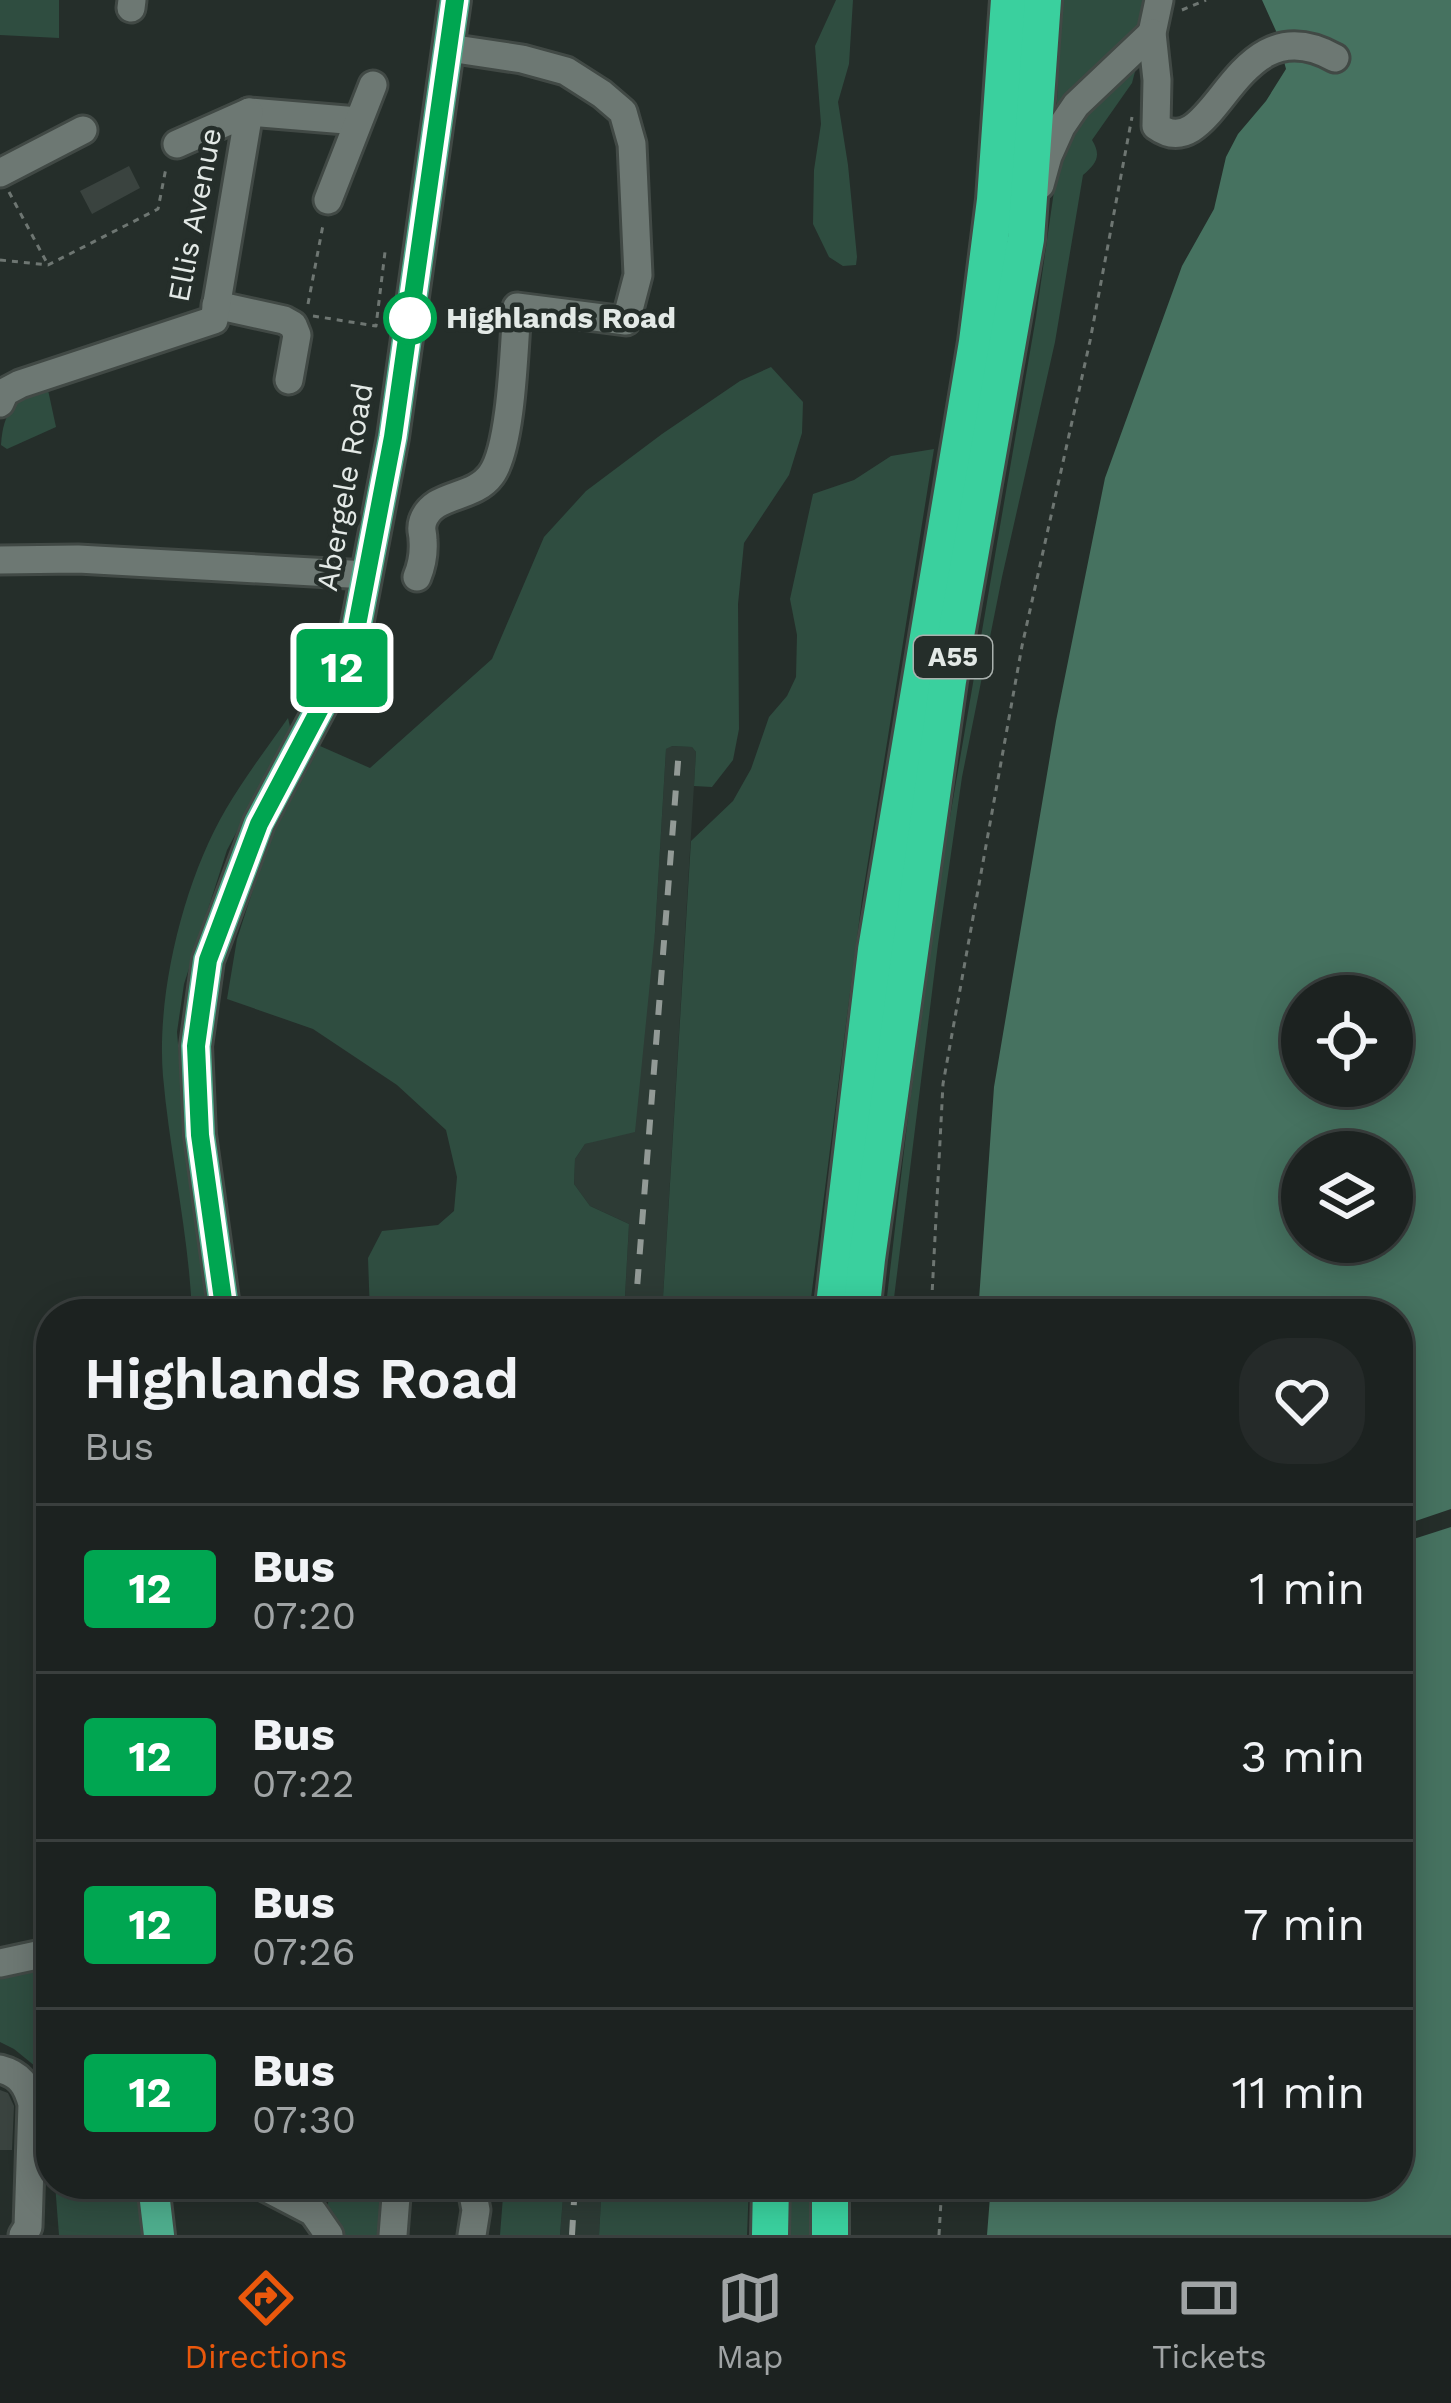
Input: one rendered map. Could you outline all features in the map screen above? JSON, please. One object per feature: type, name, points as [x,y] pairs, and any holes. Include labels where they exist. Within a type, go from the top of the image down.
[{"type":"highway","name":"A55","points":[[835,1299],[877,950],[977,342],[995,200],[1009,0]]},
{"type":"highway","name":"A55","points":[[863,1299],[949,681],[1026,239],[1043,0]]},
{"type":"highway","points":[[770,2235],[771,2199]]},
{"type":"highway","points":[[830,2199],[830,2235]]},
{"type":"main road","name":"Abergele Road","points":[[223,1299],[200,1135],[196,1046],[208,960],[259,824],[353,646],[393,437],[455,0]]},
{"type":"main road","points":[[155,2199],[159,2235]]},
{"type":"street","points":[[1159,0],[1153,33],[1156,126],[1166,134],[1183,134],[1198,126],[1243,66],[1272,50],[1313,45],[1335,58]]},
{"type":"street","points":[[1026,239],[1061,127],[1076,105],[1153,33]]},
{"type":"street","points":[[417,577],[421,525],[430,508],[444,499],[468,494],[490,477],[500,455],[517,307],[626,321],[638,275],[632,144],[623,112],[566,71],[449,48]]},
{"type":"street","points":[[328,200],[373,85]]},
{"type":"street","name":"Ellis Avenue","points":[[2,394],[214,320],[249,112]]},
{"type":"street","name":"Ellis Avenue","points":[[177,144],[249,112],[358,121]]},
{"type":"street","points":[[5,183],[83,130]]},
{"type":"street","points":[[216,305],[293,325],[297,334],[289,380]]},
{"type":"street","points":[[0,560],[367,574]]},
{"type":"street","points":[[0,1963],[36,1955]]},
{"type":"street","points":[[0,2069],[18,2075],[28,2086],[32,2104],[28,2227],[23,2235]]},
{"type":"street","points":[[288,2199],[313,2212],[329,2235]]},
{"type":"street","points":[[393,2235],[396,2199]]},
{"type":"street","points":[[472,2235],[474,2199]]},
{"type":"path","points":[[932,1299],[943,1084],[1022,646],[1094,322],[1132,114]]},
{"type":"path","points":[[0,260],[48,265],[158,209],[168,153],[177,144]]},
{"type":"path","points":[[5,183],[48,265]]},
{"type":"path","points":[[328,200],[305,315],[376,326],[385,252]]},
{"type":"path","points":[[939,2235],[941,2199]]},
{"type":"shaded area","points":[[0,0],[59,0],[59,38],[0,35]]},
{"type":"shaded area","points":[[836,0],[853,0],[849,64],[838,102],[857,257],[856,265],[843,266],[829,257],[813,224],[821,124],[815,46]]},
{"type":"shaded area","points":[[1061,0],[1150,0],[1141,28],[1056,125]]},
{"type":"shaded area","points":[[1262,0],[1451,0],[1451,2235],[987,2235],[990,2199],[1413,2199],[1413,1299],[979,1299],[994,1087],[1056,721],[1105,478],[1182,266],[1214,209],[1226,157],[1238,134],[1286,69]]},
{"type":"shaded area","points":[[1137,64],[1132,83],[1092,140],[1096,159],[1083,175],[1055,342],[962,777],[894,1299],[887,1299],[945,846],[1057,170],[1084,112]]},
{"type":"shaded area","points":[[771,367],[803,402],[802,433],[789,475],[744,543],[738,604],[739,729],[733,760],[712,787],[694,786],[696,752],[692,747],[666,749],[655,932],[635,1132],[585,1144],[575,1159],[574,1184],[590,1206],[629,1224],[625,1299],[369,1299],[368,1258],[382,1231],[438,1225],[454,1211],[457,1177],[446,1130],[397,1085],[313,1029],[227,999],[237,939],[268,843],[320,746],[370,768],[492,659],[544,537],[586,491],[740,381]]},
{"type":"shaded area","points":[[48,390],[56,427],[7,449],[1,445],[13,408]]},
{"type":"shaded area","points":[[934,449],[862,899],[811,1299],[663,1299],[691,841],[733,801],[751,769],[769,717],[796,677],[797,635],[790,599],[813,494],[854,480],[891,456]]},
{"type":"shaded area","points":[[288,718],[291,731],[227,850],[184,984],[177,1032],[190,1188],[209,1299],[191,1299],[163,1076],[164,1010],[176,938],[197,869],[240,786]]},
{"type":"shaded area","points":[[692,747],[696,752],[663,1299],[625,1299],[629,1224],[590,1206],[574,1184],[575,1159],[585,1144],[617,1134],[655,932],[666,749]]},
{"type":"shaded area","points":[[36,1967],[36,2067],[0,2042],[0,1975]]},
{"type":"shaded area","points":[[56,2199],[137,2199],[143,2235],[59,2235]]},
{"type":"shaded area","points":[[329,2199],[386,2199],[382,2235],[336,2235]]},
{"type":"shaded area","points":[[503,2199],[563,2199],[560,2235],[500,2235]]},
{"type":"shaded area","points":[[563,2199],[601,2199],[599,2235],[560,2235]]},
{"type":"shaded area","points":[[601,2199],[748,2199],[747,2235],[599,2235]]},
{"type":"shaded area","points":[[791,2199],[812,2199],[812,2235],[790,2235]]},
{"type":"pier","points":[[1451,1509],[1451,1527],[1413,1539],[1413,1522]]},
{"type":"building","points":[[129,166],[140,188],[92,214],[80,191]]},
{"type":"building","points":[[0,2090],[8,2093],[14,2106],[12,2150],[0,2150]]},
{"type":"railway","points":[[636,1299],[679,749]]},
{"type":"railway","points":[[572,2235],[574,2199]]},
{"type":"bus line","name":"12","points":[[223,1299],[200,1135],[196,1046],[208,960],[259,824],[353,646],[393,437],[455,0]]},
{"type":"place","name":"Highlands Road","points":[[410,318]]}]
